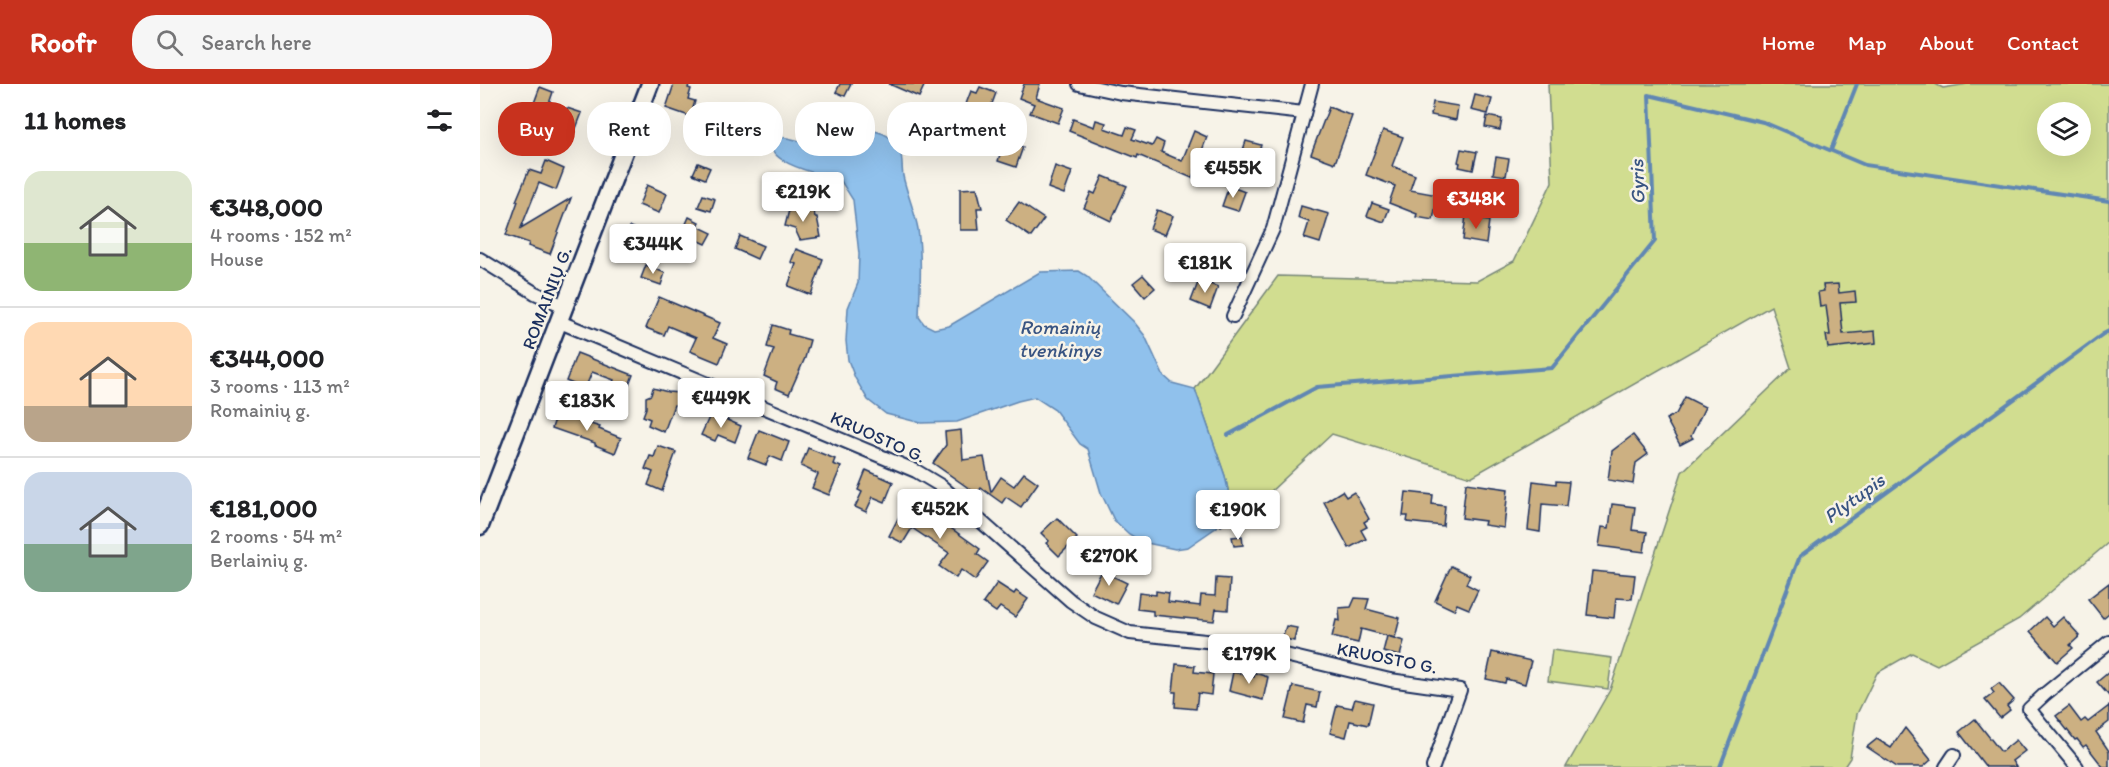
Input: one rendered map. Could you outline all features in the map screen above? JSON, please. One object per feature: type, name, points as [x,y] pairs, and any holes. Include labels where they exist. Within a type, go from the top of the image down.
[{"type":"main road","name":"ROMAINIŲ G.","points":[[480,526],[650,84]]},
{"type":"street","points":[[1078,84],[1121,93],[1304,113]]},
{"type":"street","points":[[1233,316],[1273,229],[1312,84]]},
{"type":"street","points":[[480,259],[535,293],[563,314]]},
{"type":"street","name":"KRUOSTO G.","points":[[563,314],[916,471],[941,486],[1071,601],[1096,618],[1130,633],[1243,645],[1390,680],[1460,690],[1433,767]]},
{"type":"street","points":[[2077,767],[2029,709],[2044,694],[2109,642]]},
{"type":"street","points":[[1946,767],[1954,755]]},
{"type":"green space","points":[[1548,84],[1935,84],[1943,88],[1968,84],[2109,84],[2109,542],[2019,619],[1937,665],[1912,653],[1877,673],[1857,714],[1850,758],[1844,767],[1566,767],[1610,690],[1682,472],[1791,368],[1771,306],[1471,477],[1332,434],[1269,493],[1230,499],[1225,476],[1195,389],[1278,276],[1477,281],[1514,261],[1552,182]]},
{"type":"green space","points":[[1552,650],[1612,658],[1608,689],[1548,681]]},
{"type":"water","name":"Romainių tvenkinys","points":[[875,131],[887,136],[887,156],[902,156],[903,176],[918,229],[919,317],[924,324],[934,329],[949,326],[1040,272],[1079,271],[1087,276],[1134,322],[1145,336],[1163,375],[1172,383],[1195,389],[1225,476],[1230,499],[1217,527],[1188,547],[1175,549],[1142,542],[1129,534],[1114,520],[1101,493],[1088,449],[1080,444],[1055,410],[1035,397],[957,422],[921,423],[886,414],[868,400],[848,360],[846,341],[848,308],[858,283],[859,254],[853,200],[841,181],[799,168],[779,157],[783,156],[783,137],[795,140],[795,156],[875,156]]},
{"type":"building","points":[[674,84],[689,84],[688,88],[691,89],[688,99],[695,101],[683,102],[683,114],[671,110],[671,102],[668,102]]},
{"type":"building","points":[[840,84],[851,84],[845,96],[836,92]]},
{"type":"building","points":[[889,84],[925,84],[919,97]]},
{"type":"building","points":[[1024,84],[1040,84],[1036,98],[1064,108],[1058,123],[1030,113],[1034,104],[1019,98]]},
{"type":"building","points":[[540,87],[553,92],[550,102],[534,102]]},
{"type":"building","points":[[980,87],[996,93],[993,102],[967,102],[971,91],[977,93]]},
{"type":"building","points":[[1475,95],[1492,99],[1488,114],[1471,110]]},
{"type":"building","points":[[1433,102],[1458,106],[1456,120],[1431,115]]},
{"type":"building","points":[[1329,107],[1352,116],[1335,163],[1311,154]]},
{"type":"building","points":[[575,111],[582,113],[575,131]]},
{"type":"building","points":[[1487,116],[1502,119],[1500,130],[1485,127]]},
{"type":"building","points":[[1073,119],[1094,127],[1096,120],[1106,123],[1104,128],[1124,135],[1127,127],[1136,130],[1132,139],[1152,146],[1156,139],[1164,143],[1161,152],[1182,161],[1194,131],[1207,137],[1192,178],[1138,155],[1137,158],[1069,131]]},
{"type":"building","points":[[1383,130],[1403,137],[1392,166],[1415,175],[1410,190],[1438,195],[1433,220],[1416,217],[1417,214],[1389,203],[1395,186],[1366,175]]},
{"type":"building","points":[[1246,141],[1261,145],[1254,166],[1239,162]]},
{"type":"building","points":[[1461,149],[1477,152],[1473,170],[1459,167]]},
{"type":"building","points":[[1000,156],[1020,156],[1016,167],[998,161]]},
{"type":"building","points":[[1496,157],[1509,159],[1506,176],[1493,174]]},
{"type":"building","points":[[546,161],[564,169],[556,190],[539,183],[521,228],[571,198],[550,254],[506,235],[518,201],[516,201],[529,170],[541,174]]},
{"type":"building","points":[[698,163],[710,168],[705,179],[693,174]]},
{"type":"building","points":[[1055,166],[1072,172],[1064,194],[1048,188]]},
{"type":"building","points":[[1103,176],[1127,186],[1111,221],[1084,208],[1091,192],[1095,194]]},
{"type":"building","points":[[647,185],[667,194],[659,213],[639,205]]},
{"type":"building","points":[[1229,186],[1245,192],[1238,211],[1222,206]]},
{"type":"building","points":[[977,188],[982,208],[977,208],[979,230],[960,230],[960,189]]},
{"type":"building","points":[[703,195],[715,199],[711,211],[698,207]]},
{"type":"building","points":[[1019,202],[1044,219],[1031,237],[1006,220]]},
{"type":"building","points":[[1372,203],[1389,209],[1384,222],[1367,216]]},
{"type":"building","points":[[790,206],[814,212],[821,237],[800,240],[795,229],[785,226]]},
{"type":"building","points":[[1301,206],[1329,214],[1320,243],[1304,238],[1309,222],[1298,218]]},
{"type":"building","points":[[1157,210],[1173,216],[1165,235],[1150,229]]},
{"type":"building","points":[[1466,215],[1489,221],[1486,244],[1463,240]]},
{"type":"building","points":[[689,217],[699,222],[697,226],[712,233],[706,244],[682,233]]},
{"type":"building","points":[[630,227],[654,237],[647,256],[622,246]]},
{"type":"building","points":[[740,236],[763,246],[757,259],[735,249]]},
{"type":"building","points":[[796,249],[823,259],[811,295],[788,286],[796,264],[791,262]]},
{"type":"building","points":[[646,265],[665,273],[661,285],[641,278]]},
{"type":"building","points":[[1143,275],[1155,288],[1145,297],[1133,283]]},
{"type":"building","points":[[1199,280],[1218,287],[1210,309],[1191,301]]},
{"type":"building","points":[[1838,284],[1839,293],[1855,291],[1856,302],[1840,303],[1843,334],[1875,331],[1876,343],[1828,348],[1826,335],[1830,335],[1826,306],[1820,307],[1818,292],[1824,291],[1823,285]]},
{"type":"building","points":[[659,297],[720,323],[713,338],[727,344],[719,363],[690,351],[696,338],[668,326],[664,335],[646,328]]},
{"type":"building","points":[[773,325],[789,330],[788,334],[810,340],[805,358],[789,394],[775,388],[777,382],[764,376],[774,349],[767,347]]},
{"type":"building","points":[[577,353],[633,375],[622,403],[607,397],[614,380],[592,372],[585,389],[566,381]]},
{"type":"building","points":[[653,388],[679,393],[679,405],[674,405],[664,432],[648,425],[650,419],[643,416],[646,397],[651,395]]},
{"type":"building","points":[[1685,397],[1705,407],[1691,436],[1693,438],[1680,445],[1666,419],[1676,414]]},
{"type":"building","points":[[557,413],[600,427],[599,429],[621,438],[615,453],[595,443],[552,428]]},
{"type":"building","points":[[711,413],[741,426],[735,442],[718,435],[715,441],[701,435]]},
{"type":"building","points":[[759,430],[789,442],[782,461],[770,456],[766,465],[748,458]]},
{"type":"building","points":[[961,430],[963,460],[984,457],[991,492],[1001,477],[1014,486],[1024,473],[1038,483],[1021,507],[1006,497],[1002,503],[981,488],[977,494],[933,463],[946,445],[945,432]]},
{"type":"building","points":[[1633,435],[1648,454],[1636,463],[1633,484],[1608,480],[1612,451]]},
{"type":"building","points":[[658,446],[676,452],[662,491],[648,485],[653,472],[645,469],[650,456],[654,457]]},
{"type":"building","points":[[808,448],[835,459],[833,464],[841,467],[829,495],[812,488],[818,474],[801,466]]},
{"type":"building","points":[[866,470],[893,482],[885,502],[873,497],[866,512],[855,507],[862,492],[858,490]]},
{"type":"building","points":[[1533,481],[1556,484],[1556,481],[1569,482],[1566,506],[1542,504],[1540,532],[1528,530]]},
{"type":"building","points":[[1466,483],[1508,489],[1504,528],[1484,525],[1485,521],[1462,518]]},
{"type":"building","points":[[1342,491],[1346,497],[1354,492],[1369,519],[1364,522],[1367,527],[1361,530],[1366,539],[1349,548],[1324,502]]},
{"type":"building","points":[[1406,492],[1433,495],[1432,504],[1445,506],[1443,526],[1407,522],[1408,516],[1403,516]]},
{"type":"building","points":[[907,501],[933,512],[950,523],[948,526],[980,549],[977,554],[988,562],[975,580],[961,570],[956,578],[939,566],[949,553],[912,528],[903,543],[889,536]]},
{"type":"building","points":[[1612,504],[1635,507],[1632,530],[1647,532],[1644,552],[1599,546],[1602,527],[1609,528]]},
{"type":"building","points":[[1223,507],[1231,519],[1221,526],[1213,513]]},
{"type":"building","points":[[1057,518],[1077,538],[1059,556],[1046,543],[1049,541],[1041,533]]},
{"type":"building","points":[[1242,536],[1243,545],[1234,546],[1232,537]]},
{"type":"building","points":[[1451,566],[1470,575],[1466,584],[1478,590],[1469,609],[1457,604],[1454,610],[1435,601]]},
{"type":"building","points":[[1102,571],[1127,583],[1116,604],[1091,592]]},
{"type":"building","points":[[1592,571],[1635,575],[1632,599],[1616,598],[1614,618],[1587,615]]},
{"type":"building","points":[[1216,578],[1230,579],[1228,610],[1216,609],[1214,621],[1153,615],[1153,611],[1137,609],[1139,593],[1156,595],[1156,591],[1169,593],[1168,602],[1200,606],[1201,595],[1215,596]]},
{"type":"building","points":[[997,583],[1014,594],[1016,591],[1028,599],[1015,617],[1000,607],[996,612],[983,603]]},
{"type":"building","points":[[2109,583],[2109,613],[2103,618],[2088,599]]},
{"type":"building","points":[[1355,598],[1369,599],[1366,609],[1400,618],[1395,638],[1361,629],[1358,643],[1332,637],[1336,620],[1340,621],[1339,608],[1351,607]]},
{"type":"building","points":[[2045,617],[2053,626],[2063,617],[2080,636],[2070,645],[2073,648],[2057,662],[2030,631]]},
{"type":"building","points":[[1286,626],[1297,628],[1294,641],[1282,638]]},
{"type":"building","points":[[1387,636],[1404,641],[1400,656],[1383,652]]},
{"type":"building","points":[[1492,652],[1531,661],[1525,684],[1506,679],[1505,683],[1486,679]]},
{"type":"building","points":[[1176,664],[1195,666],[1194,672],[1213,674],[1211,695],[1198,693],[1196,709],[1175,707],[1176,692],[1173,692]]},
{"type":"building","points":[[1233,672],[1254,677],[1255,673],[1268,677],[1263,700],[1229,691]]},
{"type":"building","points":[[2109,672],[2109,696],[2097,682]]},
{"type":"building","points":[[1999,683],[2014,700],[2007,706],[2010,710],[2000,718],[1985,700],[1994,693],[1991,689]]},
{"type":"building","points":[[1293,686],[1320,692],[1317,707],[1307,705],[1303,723],[1285,719]]},
{"type":"building","points":[[1355,699],[1373,703],[1368,725],[1350,721],[1346,737],[1330,733],[1337,705],[1352,708]]},
{"type":"building","points":[[2069,706],[2081,722],[2085,719],[2088,722],[2109,706],[2109,722],[2096,732],[2109,751],[2109,767],[2103,767],[2086,745],[2083,747],[2077,739],[2075,740],[2056,716]]},
{"type":"building","points":[[1975,719],[2001,752],[2016,740],[2025,751],[2012,761],[2016,767],[1986,767],[1959,732]]},
{"type":"building","points":[[1905,728],[1931,760],[1923,767],[1897,767],[1867,747],[1877,739],[1891,748]]},
{"type":"waterway","points":[[1831,150],[1857,84]]},
{"type":"waterway","name":"Gyris","points":[[1228,435],[1317,387],[1552,368],[1655,241],[1649,95],[1763,122],[1865,165],[2109,201]]},
{"type":"waterway","name":"Plytupis","points":[[1720,767],[1800,556],[2109,331]]}]
